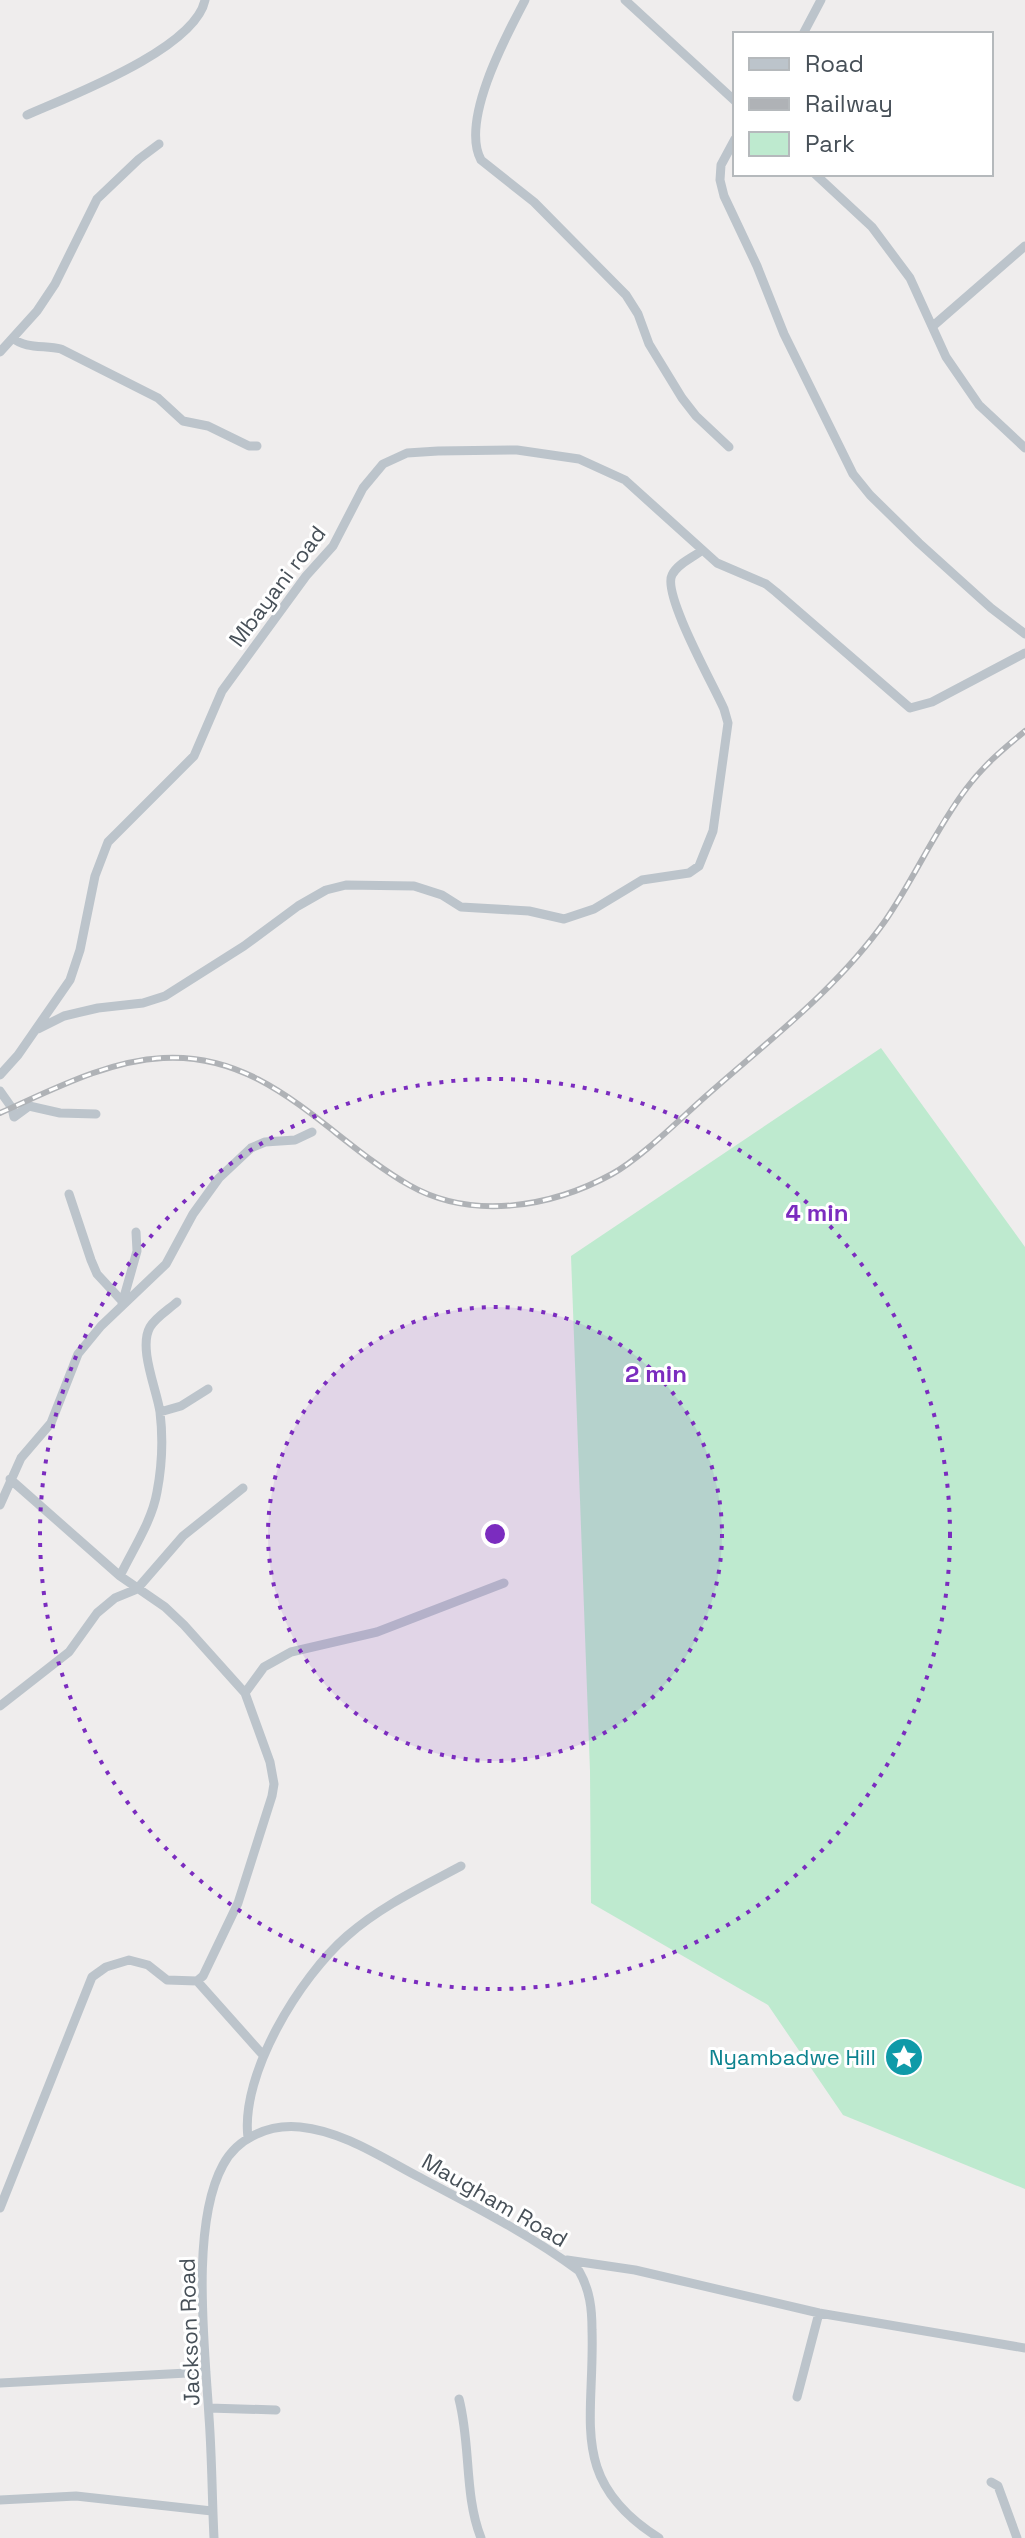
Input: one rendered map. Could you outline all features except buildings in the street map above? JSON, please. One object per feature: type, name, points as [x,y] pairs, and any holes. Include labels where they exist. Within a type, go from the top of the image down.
[{"type":"street","points":[[27,115],[165,48],[189,27],[205,0]]},
{"type":"street","points":[[525,0],[489,72],[481,103],[476,151],[481,160],[534,202],[626,295],[638,314],[649,344],[682,398],[729,447]]},
{"type":"street","points":[[625,0],[733,99]]},
{"type":"street","points":[[804,32],[821,0]]},
{"type":"street","points":[[733,143],[721,165],[720,180],[724,196],[784,334],[853,474],[919,543],[991,608],[1025,634]]},
{"type":"street","points":[[0,352],[37,311],[55,284],[97,199],[159,144]]},
{"type":"street","points":[[817,176],[872,227],[910,278],[946,357],[979,405],[1025,448]]},
{"type":"street","points":[[933,326],[1025,246]]},
{"type":"street","points":[[13,338],[22,344],[61,349],[158,398],[183,421],[210,426],[249,446],[257,446]]},
{"type":"street","name":"Mbayani road","points":[[0,1075],[53,1008],[77,963],[95,876],[108,842],[194,756],[222,691],[306,576],[333,546],[367,481],[383,464],[407,453],[529,451],[579,459],[625,480],[681,528],[701,551],[717,563],[766,584],[910,708],[932,702],[1025,653]]},
{"type":"street","points":[[35,1031],[64,1016],[143,1003],[165,996],[234,953],[298,906],[326,890],[346,885],[414,886],[442,895],[461,907],[529,911],[564,919],[594,909],[642,880],[689,873],[699,866],[715,821],[728,723],[669,586],[677,568],[701,551]]},
{"type":"street","points":[[0,1091],[12,1108],[14,1117],[29,1106],[60,1113],[96,1114]]},
{"type":"street","points":[[0,1505],[21,1458],[51,1423],[78,1354],[122,1304],[166,1264],[193,1214],[232,1164],[258,1144],[295,1140],[312,1132]]},
{"type":"street","points":[[69,1194],[97,1274],[122,1304]]},
{"type":"street","points":[[122,1304],[137,1251],[136,1232]]},
{"type":"street","points":[[120,1576],[149,1516],[157,1491],[161,1449],[160,1412],[148,1362],[148,1333],[159,1317],[177,1302]]},
{"type":"street","points":[[160,1412],[181,1406],[208,1389]]},
{"type":"street","points":[[10,1479],[120,1576],[165,1607],[245,1693],[270,1762],[274,1784],[238,1903],[209,1966],[197,1981]]},
{"type":"street","points":[[0,1706],[69,1652],[97,1613],[110,1601],[137,1589],[183,1536],[243,1488]]},
{"type":"street","points":[[245,1693],[264,1667],[291,1652],[377,1632],[504,1583]]},
{"type":"street","points":[[248,2138],[247,2117],[263,2055],[279,2022],[330,1953],[346,1936],[390,1905],[461,1866]]},
{"type":"street","points":[[0,2208],[92,1977],[106,1967],[129,1960],[148,1965],[167,1980],[197,1981],[263,2055]]},
{"type":"street","name":"Maugham Road","points":[[248,2138],[262,2131],[289,2126],[313,2129],[359,2145],[465,2202],[579,2271],[587,2284],[590,2300],[593,2354],[590,2438],[595,2464],[621,2507],[659,2538]]},
{"type":"street","name":"Jackson Road","points":[[214,2538],[202,2287],[205,2238],[221,2167],[248,2138]]},
{"type":"street","points":[[563,2259],[635,2270],[819,2313],[1025,2348]]},
{"type":"street","points":[[797,2397],[819,2313]]},
{"type":"street","points":[[0,2383],[206,2372]]},
{"type":"street","points":[[459,2399],[469,2453],[473,2518],[481,2538]]},
{"type":"street","points":[[209,2408],[276,2410]]},
{"type":"street","points":[[991,2482],[998,2486],[1017,2538]]},
{"type":"street","points":[[0,2500],[76,2496],[212,2511]]},
{"type":"green space","points":[[881,1048],[1025,1247],[1025,2189],[843,2115],[768,2005],[591,1903],[590,1771],[571,1256]]},
{"type":"railway","points":[[0,1113],[80,1078],[121,1065],[163,1058],[200,1060],[234,1069],[265,1083],[379,1166],[433,1196],[485,1206],[512,1205],[564,1195],[612,1174],[635,1158],[824,992],[885,921],[966,789],[986,765],[1025,731]]},
{"type":"place","name":"Nyambadwe Hill","points":[[904,2057]]}]
